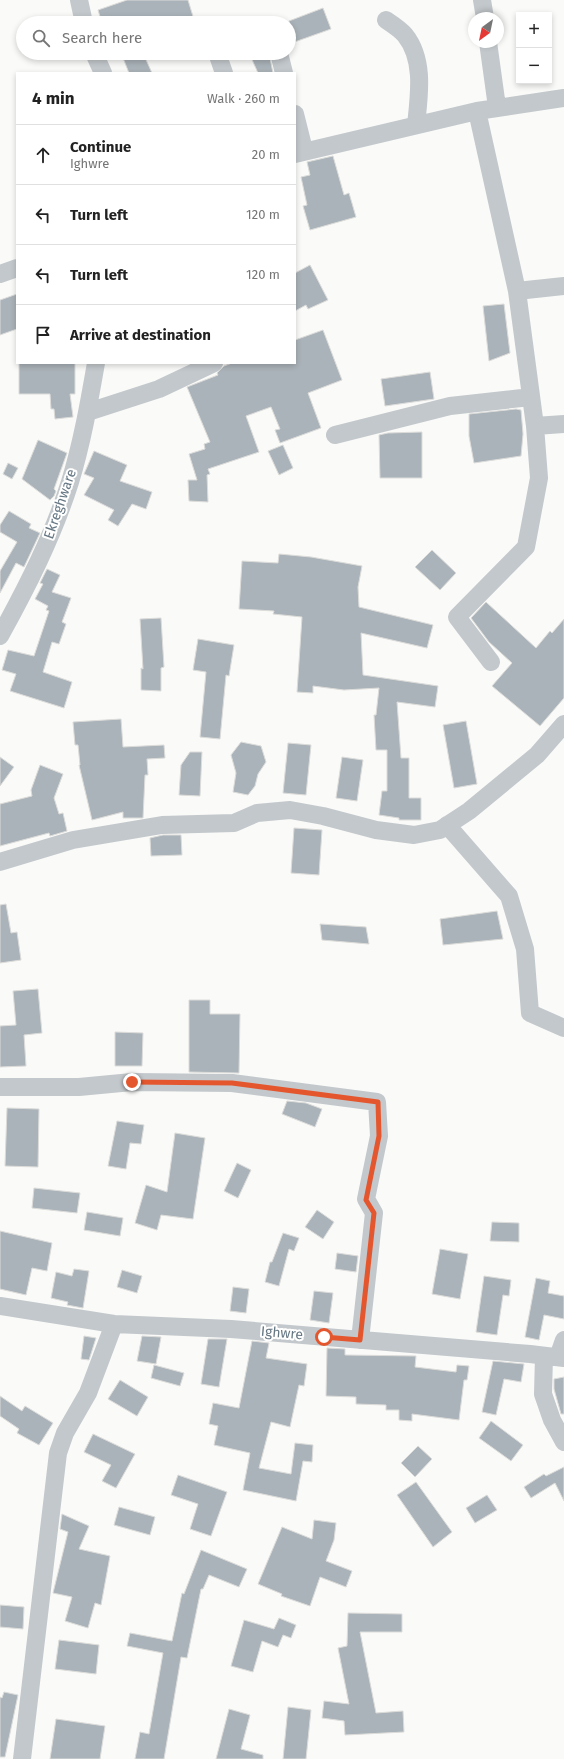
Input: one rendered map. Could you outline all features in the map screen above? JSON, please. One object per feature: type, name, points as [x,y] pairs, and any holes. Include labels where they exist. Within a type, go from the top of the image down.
[{"type":"street","points":[[79,0],[82,16]]},
{"type":"street","points":[[482,0],[484,12]]},
{"type":"street","points":[[386,20],[405,34],[414,54],[420,84],[416,124]]},
{"type":"street","points":[[489,48],[498,107]]},
{"type":"street","points":[[97,60],[103,72]]},
{"type":"street","points":[[219,60],[224,72]]},
{"type":"street","points":[[281,60],[284,72]]},
{"type":"street","points":[[296,122],[300,152],[477,111],[564,98]]},
{"type":"street","points":[[477,111],[517,291],[535,426],[539,478],[526,547],[458,617],[491,662]]},
{"type":"street","points":[[0,274],[16,268]]},
{"type":"street","points":[[517,291],[564,286]]},
{"type":"street","name":"Ekreghware","points":[[0,636],[27,588],[51,535],[70,482],[88,412],[96,364]]},
{"type":"street","points":[[88,412],[159,388],[212,364]]},
{"type":"street","points":[[335,435],[450,406],[530,397]]},
{"type":"street","points":[[535,426],[564,424]]},
{"type":"street","points":[[0,862],[73,840],[162,825],[234,823],[257,813],[290,810],[323,816],[376,830],[414,835],[440,830],[469,810],[532,760],[564,724]]},
{"type":"street","points":[[446,826],[510,896],[526,948],[530,1013],[564,1028]]},
{"type":"street","points":[[0,1087],[79,1087],[132,1082],[232,1083],[378,1102],[379,1136],[366,1200],[374,1213],[360,1340]]},
{"type":"street","name":"Ighwre","points":[[0,1306],[114,1324],[231,1329],[555,1357]]},
{"type":"street","points":[[22,1759],[58,1453],[65,1433],[88,1393],[114,1324]]},
{"type":"street","points":[[564,1340],[555,1357],[543,1394],[552,1420],[564,1442]]},
{"type":"building","points":[[127,0],[188,0],[193,16],[100,16],[98,10]]},
{"type":"building","points":[[323,8],[331,29],[296,42],[296,18]]},
{"type":"building","points":[[124,60],[146,60],[152,72],[129,72]]},
{"type":"building","points":[[252,60],[270,60],[273,72],[258,72]]},
{"type":"building","points":[[333,156],[344,195],[349,193],[356,217],[310,230],[303,206],[307,205],[301,177],[310,175],[307,162]]},
{"type":"building","points":[[310,265],[328,300],[308,309],[306,305],[296,310],[296,272]]},
{"type":"building","points":[[16,294],[16,329],[0,335],[0,300]]},
{"type":"building","points":[[504,304],[510,353],[489,361],[483,306]]},
{"type":"building","points":[[323,330],[342,380],[308,393],[321,428],[280,443],[275,430],[280,429],[271,407],[246,416],[259,452],[208,469],[210,474],[207,475],[208,502],[189,501],[188,480],[197,480],[189,454],[205,449],[204,444],[210,442],[187,387],[218,375],[217,373],[224,366],[229,364],[296,364],[296,340]]},
{"type":"building","points":[[19,364],[75,364],[75,394],[70,394],[73,417],[55,419],[54,409],[51,409],[50,394],[19,394]]},
{"type":"building","points":[[430,372],[434,399],[385,406],[381,379]]},
{"type":"building","points":[[516,409],[521,410],[523,434],[521,456],[474,463],[469,436],[469,414]]},
{"type":"building","points":[[422,432],[422,478],[380,478],[379,435],[388,433]]},
{"type":"building","points":[[38,440],[67,453],[54,489],[56,491],[50,500],[22,479]]},
{"type":"building","points":[[283,445],[293,468],[279,475],[268,451]]},
{"type":"building","points":[[94,451],[127,465],[120,481],[152,492],[146,509],[132,504],[118,526],[108,520],[114,510],[84,495],[94,478],[84,474]]},
{"type":"building","points":[[8,463],[18,468],[12,479],[3,474]]},
{"type":"building","points":[[9,511],[31,524],[29,528],[40,533],[24,567],[16,563],[0,593],[0,571],[17,542],[0,532],[0,525]]},
{"type":"building","points":[[432,550],[456,573],[440,590],[415,567]]},
{"type":"building","points":[[279,554],[311,557],[362,566],[358,587],[359,607],[433,625],[427,648],[361,633],[363,675],[438,686],[435,707],[397,702],[401,758],[409,758],[409,798],[421,798],[421,820],[399,820],[399,818],[379,815],[382,791],[387,791],[387,750],[376,750],[374,715],[376,715],[379,688],[344,690],[313,686],[313,693],[297,692],[302,617],[273,614],[274,611],[239,609],[242,561],[278,563]]},
{"type":"building","points":[[47,569],[60,575],[52,592],[71,598],[62,622],[66,624],[59,644],[52,642],[43,672],[72,682],[64,708],[10,691],[16,674],[2,670],[8,650],[34,656],[49,611],[46,610],[48,606],[35,599],[43,584],[40,583]]},
{"type":"building","points":[[486,602],[536,648],[550,631],[552,633],[564,619],[564,698],[540,726],[492,686],[512,663],[489,642],[471,618]]},
{"type":"building","points":[[161,618],[164,667],[161,668],[161,691],[141,690],[141,668],[143,669],[140,619]]},
{"type":"building","points":[[198,639],[234,645],[229,676],[226,675],[220,739],[200,737],[206,672],[193,670]]},
{"type":"building","points":[[121,719],[123,747],[164,745],[165,758],[147,759],[148,775],[145,775],[143,818],[123,818],[123,812],[92,820],[79,765],[78,745],[75,745],[73,722]]},
{"type":"building","points":[[466,721],[477,784],[454,788],[443,725]]},
{"type":"building","points":[[241,742],[261,746],[266,762],[258,774],[255,786],[248,795],[233,792],[236,773],[231,755]]},
{"type":"building","points":[[288,743],[311,745],[306,795],[283,793]]},
{"type":"building","points":[[190,752],[202,752],[200,796],[179,795],[181,765]]},
{"type":"building","points":[[0,757],[14,767],[0,786]]},
{"type":"building","points":[[342,757],[363,760],[357,801],[336,798]]},
{"type":"building","points":[[40,765],[63,774],[54,798],[59,814],[63,813],[67,831],[50,836],[49,833],[0,846],[0,804],[32,796],[31,790]]},
{"type":"building","points":[[294,828],[322,830],[319,875],[291,873]]},
{"type":"building","points":[[163,835],[181,835],[182,855],[151,856],[150,838]]},
{"type":"building","points":[[6,904],[11,933],[17,932],[21,960],[0,963],[0,905]]},
{"type":"building","points":[[497,911],[503,939],[443,945],[440,919]]},
{"type":"building","points":[[320,924],[366,927],[369,944],[322,940]]},
{"type":"building","points":[[38,989],[42,1033],[24,1035],[26,1066],[0,1067],[0,1026],[16,1025],[13,991]]},
{"type":"building","points":[[189,1000],[210,1000],[210,1014],[240,1014],[239,1073],[189,1072]]},
{"type":"building","points":[[115,1032],[143,1033],[142,1066],[115,1066]]},
{"type":"building","points":[[287,1101],[306,1103],[322,1109],[315,1127],[282,1114]]},
{"type":"building","points":[[7,1108],[39,1109],[38,1167],[5,1166]]},
{"type":"building","points":[[117,1121],[144,1125],[141,1144],[130,1143],[126,1169],[108,1166]]},
{"type":"building","points":[[175,1133],[205,1138],[193,1219],[161,1215],[157,1230],[135,1223],[146,1185],[167,1192]]},
{"type":"building","points":[[237,1163],[251,1170],[238,1198],[224,1191]]},
{"type":"building","points":[[34,1188],[80,1193],[77,1213],[32,1208]]},
{"type":"building","points":[[317,1210],[334,1222],[323,1239],[305,1227]]},
{"type":"building","points":[[87,1212],[123,1218],[120,1236],[84,1230]]},
{"type":"building","points":[[492,1222],[519,1223],[519,1242],[490,1241]]},
{"type":"building","points":[[0,1231],[52,1243],[47,1271],[32,1268],[26,1295],[0,1289]]},
{"type":"building","points":[[283,1233],[299,1238],[294,1251],[289,1249],[279,1286],[265,1282],[270,1262],[272,1262]]},
{"type":"building","points":[[440,1249],[468,1254],[460,1299],[432,1294]]},
{"type":"building","points":[[337,1253],[358,1256],[356,1272],[335,1269]]},
{"type":"building","points":[[74,1269],[89,1271],[83,1308],[67,1305],[68,1302],[51,1298],[56,1272],[72,1276]]},
{"type":"building","points":[[122,1270],[142,1276],[137,1293],[117,1287]]},
{"type":"building","points":[[484,1276],[511,1280],[509,1296],[503,1295],[497,1335],[476,1332]]},
{"type":"building","points":[[536,1278],[550,1281],[548,1293],[564,1296],[564,1319],[544,1315],[539,1340],[525,1337]]},
{"type":"building","points":[[233,1287],[249,1289],[246,1313],[230,1311]]},
{"type":"building","points":[[314,1291],[333,1293],[329,1323],[310,1320]]},
{"type":"building","points":[[84,1336],[96,1338],[89,1360],[81,1359]]},
{"type":"building","points":[[142,1336],[161,1337],[156,1364],[137,1361]]},
{"type":"building","points":[[208,1339],[227,1339],[219,1387],[201,1384]]},
{"type":"building","points":[[252,1341],[269,1343],[266,1358],[307,1364],[304,1386],[299,1385],[290,1427],[271,1422],[259,1468],[291,1474],[295,1443],[313,1445],[312,1462],[303,1461],[296,1501],[243,1490],[250,1453],[214,1445],[218,1426],[209,1424],[213,1403],[239,1408]]},
{"type":"building","points":[[327,1348],[345,1349],[345,1355],[416,1356],[415,1367],[456,1372],[457,1365],[469,1366],[467,1380],[464,1380],[459,1420],[412,1414],[412,1421],[399,1420],[399,1410],[386,1410],[386,1405],[356,1404],[356,1397],[326,1396]]},
{"type":"building","points":[[493,1361],[524,1364],[521,1382],[504,1379],[496,1415],[482,1412]]},
{"type":"building","points":[[154,1365],[184,1373],[180,1386],[151,1378]]},
{"type":"building","points":[[564,1377],[564,1414],[561,1414],[554,1389],[554,1379]]},
{"type":"building","points":[[120,1380],[148,1397],[137,1416],[108,1399]]},
{"type":"building","points":[[0,1396],[22,1411],[25,1406],[53,1423],[39,1445],[17,1433],[19,1429],[0,1416]]},
{"type":"building","points":[[491,1421],[523,1445],[511,1461],[479,1438]]},
{"type":"building","points":[[93,1434],[135,1454],[116,1488],[102,1481],[111,1465],[84,1452]]},
{"type":"building","points":[[418,1446],[432,1459],[415,1477],[401,1463]]},
{"type":"building","points":[[564,1467],[564,1501],[555,1483],[531,1498],[524,1487],[544,1474],[546,1476]]},
{"type":"building","points":[[178,1475],[227,1492],[211,1536],[190,1529],[198,1504],[171,1495]]},
{"type":"building","points":[[416,1482],[452,1532],[433,1547],[397,1495]]},
{"type":"building","points":[[487,1495],[497,1510],[475,1523],[466,1508]]},
{"type":"building","points":[[119,1507],[155,1517],[150,1535],[114,1525]]},
{"type":"building","points":[[62,1514],[89,1526],[79,1549],[110,1556],[101,1605],[95,1603],[88,1628],[65,1621],[72,1597],[53,1593],[68,1532],[60,1529]]},
{"type":"building","points":[[314,1520],[336,1523],[334,1540],[326,1561],[352,1571],[346,1587],[320,1577],[310,1606],[281,1596],[282,1594],[258,1584],[282,1527],[312,1539]]},
{"type":"building","points":[[201,1550],[247,1569],[239,1587],[209,1575],[203,1589],[201,1589],[187,1658],[181,1657],[164,1759],[135,1759],[140,1732],[149,1734],[163,1653],[127,1646],[130,1633],[172,1641],[182,1593],[184,1594]]},
{"type":"building","points":[[0,1605],[24,1607],[23,1629],[0,1627]]},
{"type":"building","points":[[348,1613],[402,1614],[402,1632],[360,1632],[376,1713],[403,1711],[404,1732],[345,1735],[344,1721],[322,1718],[324,1701],[349,1704],[338,1648],[347,1646]]},
{"type":"building","points":[[279,1618],[296,1625],[291,1638],[283,1635],[278,1647],[262,1641],[253,1672],[231,1666],[244,1620],[274,1629]]},
{"type":"building","points":[[59,1640],[99,1645],[96,1674],[55,1669]]},
{"type":"building","points":[[4,1692],[18,1695],[5,1757],[0,1757],[0,1697],[2,1698]]},
{"type":"building","points":[[288,1707],[311,1710],[306,1759],[283,1759]]},
{"type":"building","points":[[229,1709],[250,1715],[241,1749],[263,1755],[263,1759],[216,1759]]},
{"type":"building","points":[[56,1719],[105,1726],[100,1759],[50,1759]]},
{"type":"route","points":[[132,1082],[232,1083],[378,1102],[379,1136],[366,1200],[374,1213],[360,1340],[324,1337]]}]
